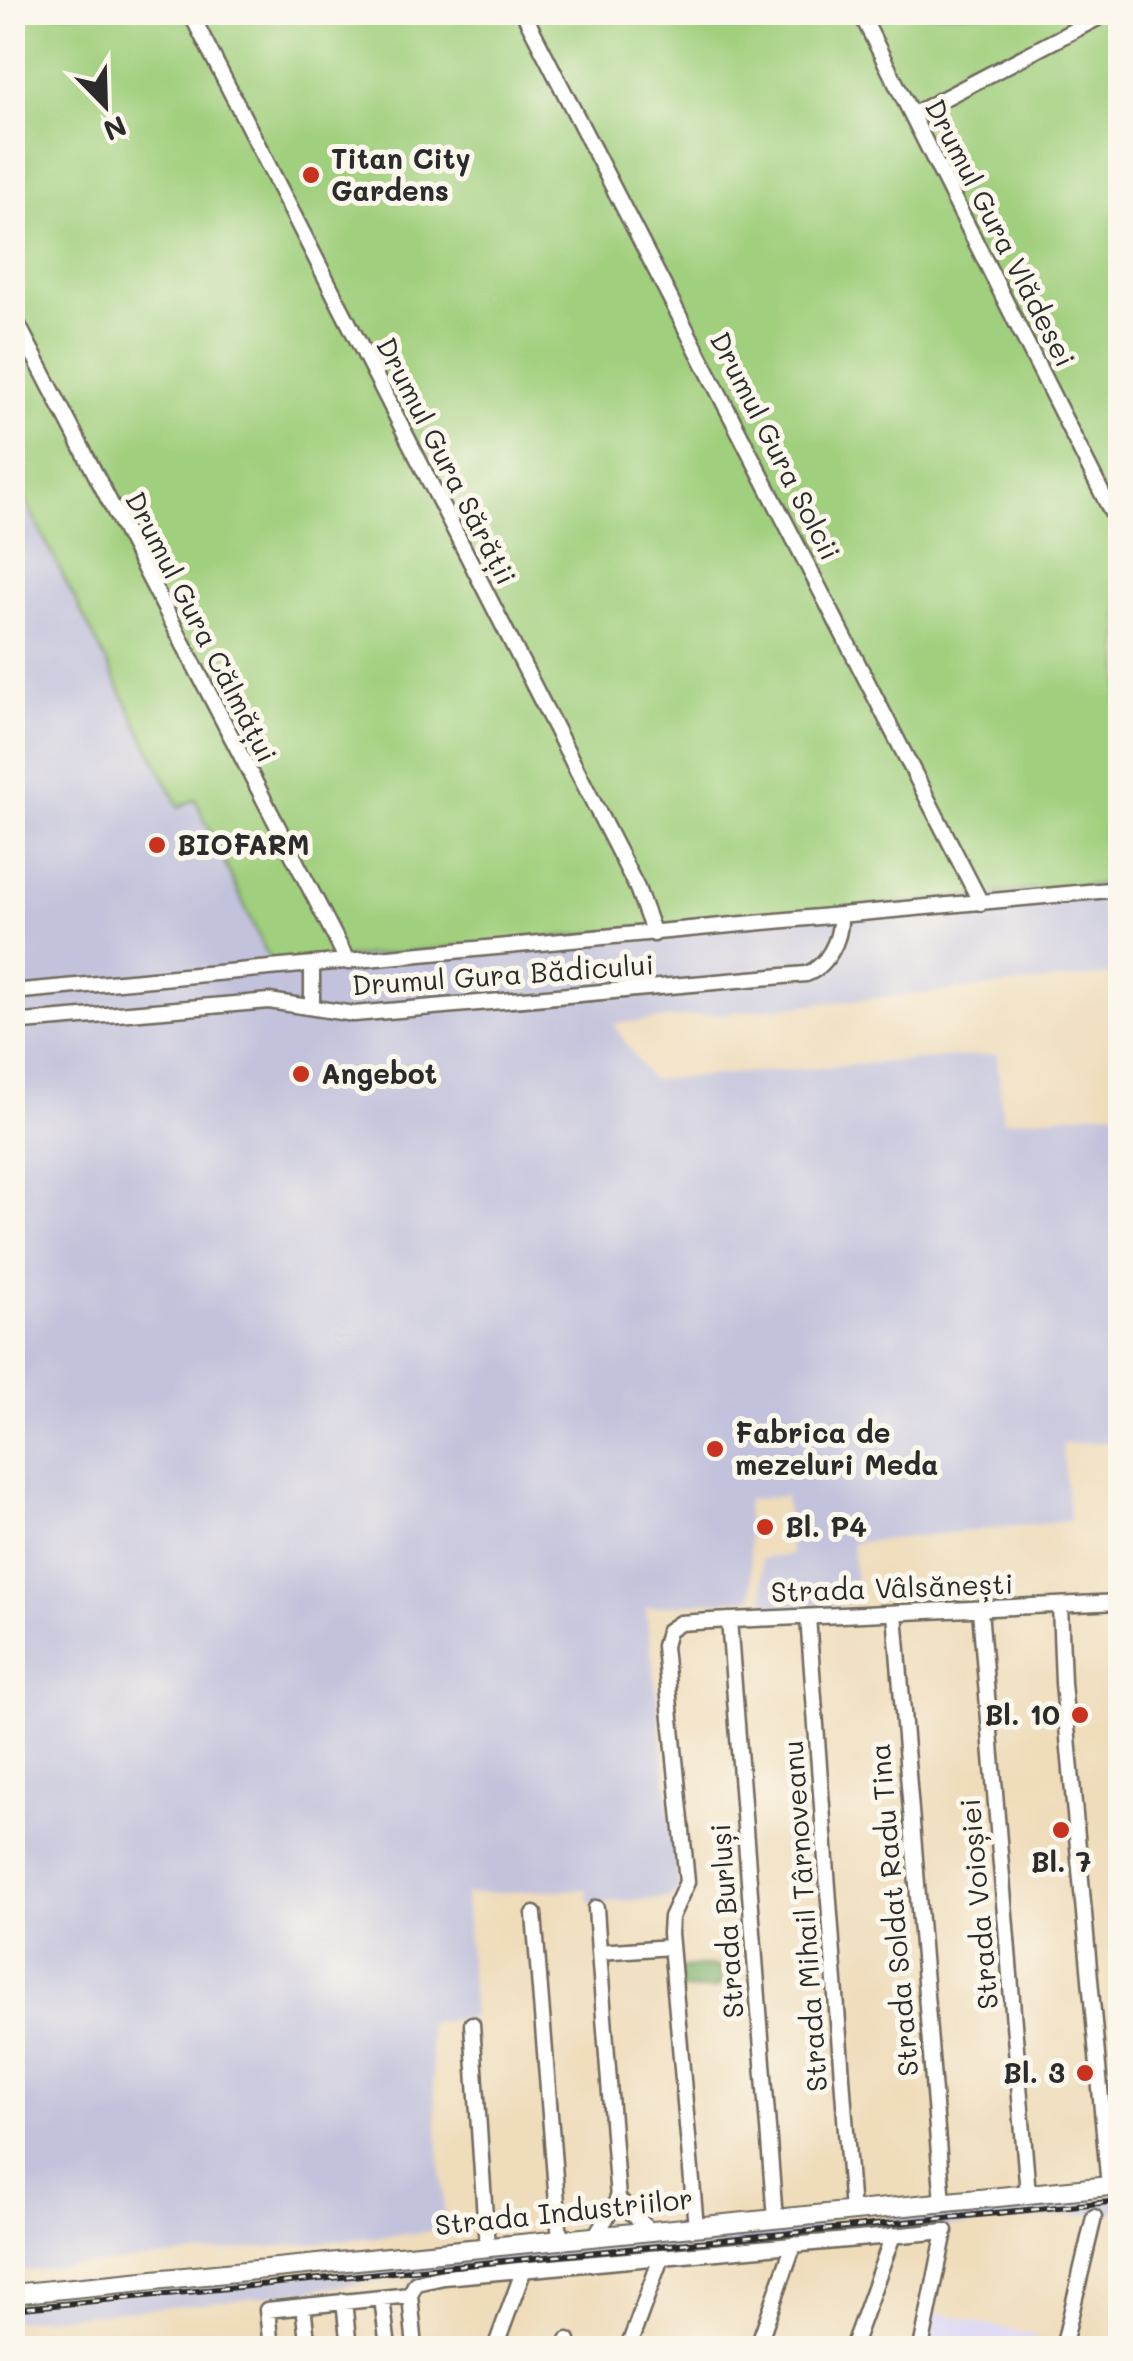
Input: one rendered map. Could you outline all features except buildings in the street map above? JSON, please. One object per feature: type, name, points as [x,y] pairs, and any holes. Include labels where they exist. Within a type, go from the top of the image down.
[{"type":"main road","name":"Strada Industriilor","points":[[12,2294],[1115,2186]]},
{"type":"street","name":"Drumul Gura Sărății","points":[[190,12],[636,888],[654,934]]},
{"type":"street","name":"Drumul Gura Solcii","points":[[523,12],[982,903]]},
{"type":"street","name":"Drumul Gura Vlădesei","points":[[860,12],[1120,530]]},
{"type":"street","points":[[912,114],[1109,12]]},
{"type":"street","name":"Drumul Gura Călmățui","points":[[12,313],[348,962]]},
{"type":"street","name":"Drumul Gura Bădicului","points":[[12,992],[1120,889]]},
{"type":"street","name":"Drumul Gura Bădicului","points":[[12,1023],[269,1001],[354,1014],[806,974],[818,970],[827,959],[840,917]]},
{"type":"street","points":[[312,965],[312,1008]]},
{"type":"street","name":"Strada Vâlsănești","points":[[671,1947],[671,1917],[686,1882],[664,1646],[668,1630],[688,1622],[1120,1602]]},
{"type":"street","points":[[1060,1605],[1063,1683],[1115,2186]]},
{"type":"street","name":"Strada Voioșiei","points":[[980,1610],[1028,2194]]},
{"type":"street","name":"Strada Soldat Radu Tina","points":[[895,1614],[943,2203]]},
{"type":"street","name":"Strada Mihail Târnoveanu","points":[[808,1616],[852,2212]]},
{"type":"street","name":"Strada Burluși","points":[[729,1620],[775,2219]]},
{"type":"street","points":[[594,2236],[618,2199],[596,1908]]},
{"type":"street","points":[[534,1914],[560,2240]]},
{"type":"street","points":[[600,1952],[671,1947],[696,2227]]},
{"type":"street","points":[[472,2024],[487,2247]]},
{"type":"street","points":[[618,2199],[650,2231]]},
{"type":"street","points":[[1062,2348],[1094,2217]]},
{"type":"street","points":[[415,2348],[410,2295],[420,2280],[945,2232],[922,2348]]},
{"type":"street","points":[[852,2348],[893,2235]]},
{"type":"street","points":[[757,2348],[794,2244]]},
{"type":"street","points":[[628,2348],[662,2256]]},
{"type":"street","points":[[495,2348],[524,2269]]},
{"type":"street","points":[[271,2348],[268,2310],[410,2295]]},
{"type":"street","points":[[382,2298],[388,2348]]},
{"type":"street","points":[[344,2302],[349,2348]]},
{"type":"street","points":[[303,2306],[308,2348]]},
{"type":"shaded area","points":[[12,476],[179,806],[195,799],[272,965],[1120,882],[1120,974],[613,1024],[651,1080],[997,1054],[1003,1121],[1120,1110],[1120,1441],[1062,1444],[1070,1521],[852,1543],[857,1603],[765,1608],[761,1559],[791,1555],[785,1496],[746,1500],[753,1598],[646,1607],[679,1889],[670,1898],[589,1903],[587,1889],[465,1894],[473,2017],[428,2023],[446,2230],[13,2272]]},
{"type":"shaded area","points":[[1120,2196],[1120,2211],[402,2278],[202,2304],[13,2321],[13,2303]]},
{"type":"shaded area","points":[[932,2312],[1035,2335],[1031,2348],[924,2348]]},
{"type":"green space","points":[[13,13],[1120,13],[1120,882],[272,965],[195,799],[179,807],[13,476]]},
{"type":"green space","points":[[679,1968],[720,1968],[722,1985],[717,1985],[717,1989],[681,1990]]},
{"type":"railway","points":[[12,2309],[1120,2201]]},
{"type":"place","name":"Titan City Gardens","points":[[311,175]]},
{"type":"place","name":"BIOFARM","points":[[157,845]]},
{"type":"place","name":"Angebot","points":[[301,1074]]},
{"type":"place","name":"Fabrica de mezeluri Meda","points":[[715,1449]]},
{"type":"place","name":"Bl. P4","points":[[765,1527]]},
{"type":"place","name":"Bl. 10","points":[[1080,1715]]},
{"type":"place","name":"Bl. 7","points":[[1061,1830]]},
{"type":"place","name":"Bl. 3","points":[[1085,2073]]}]
